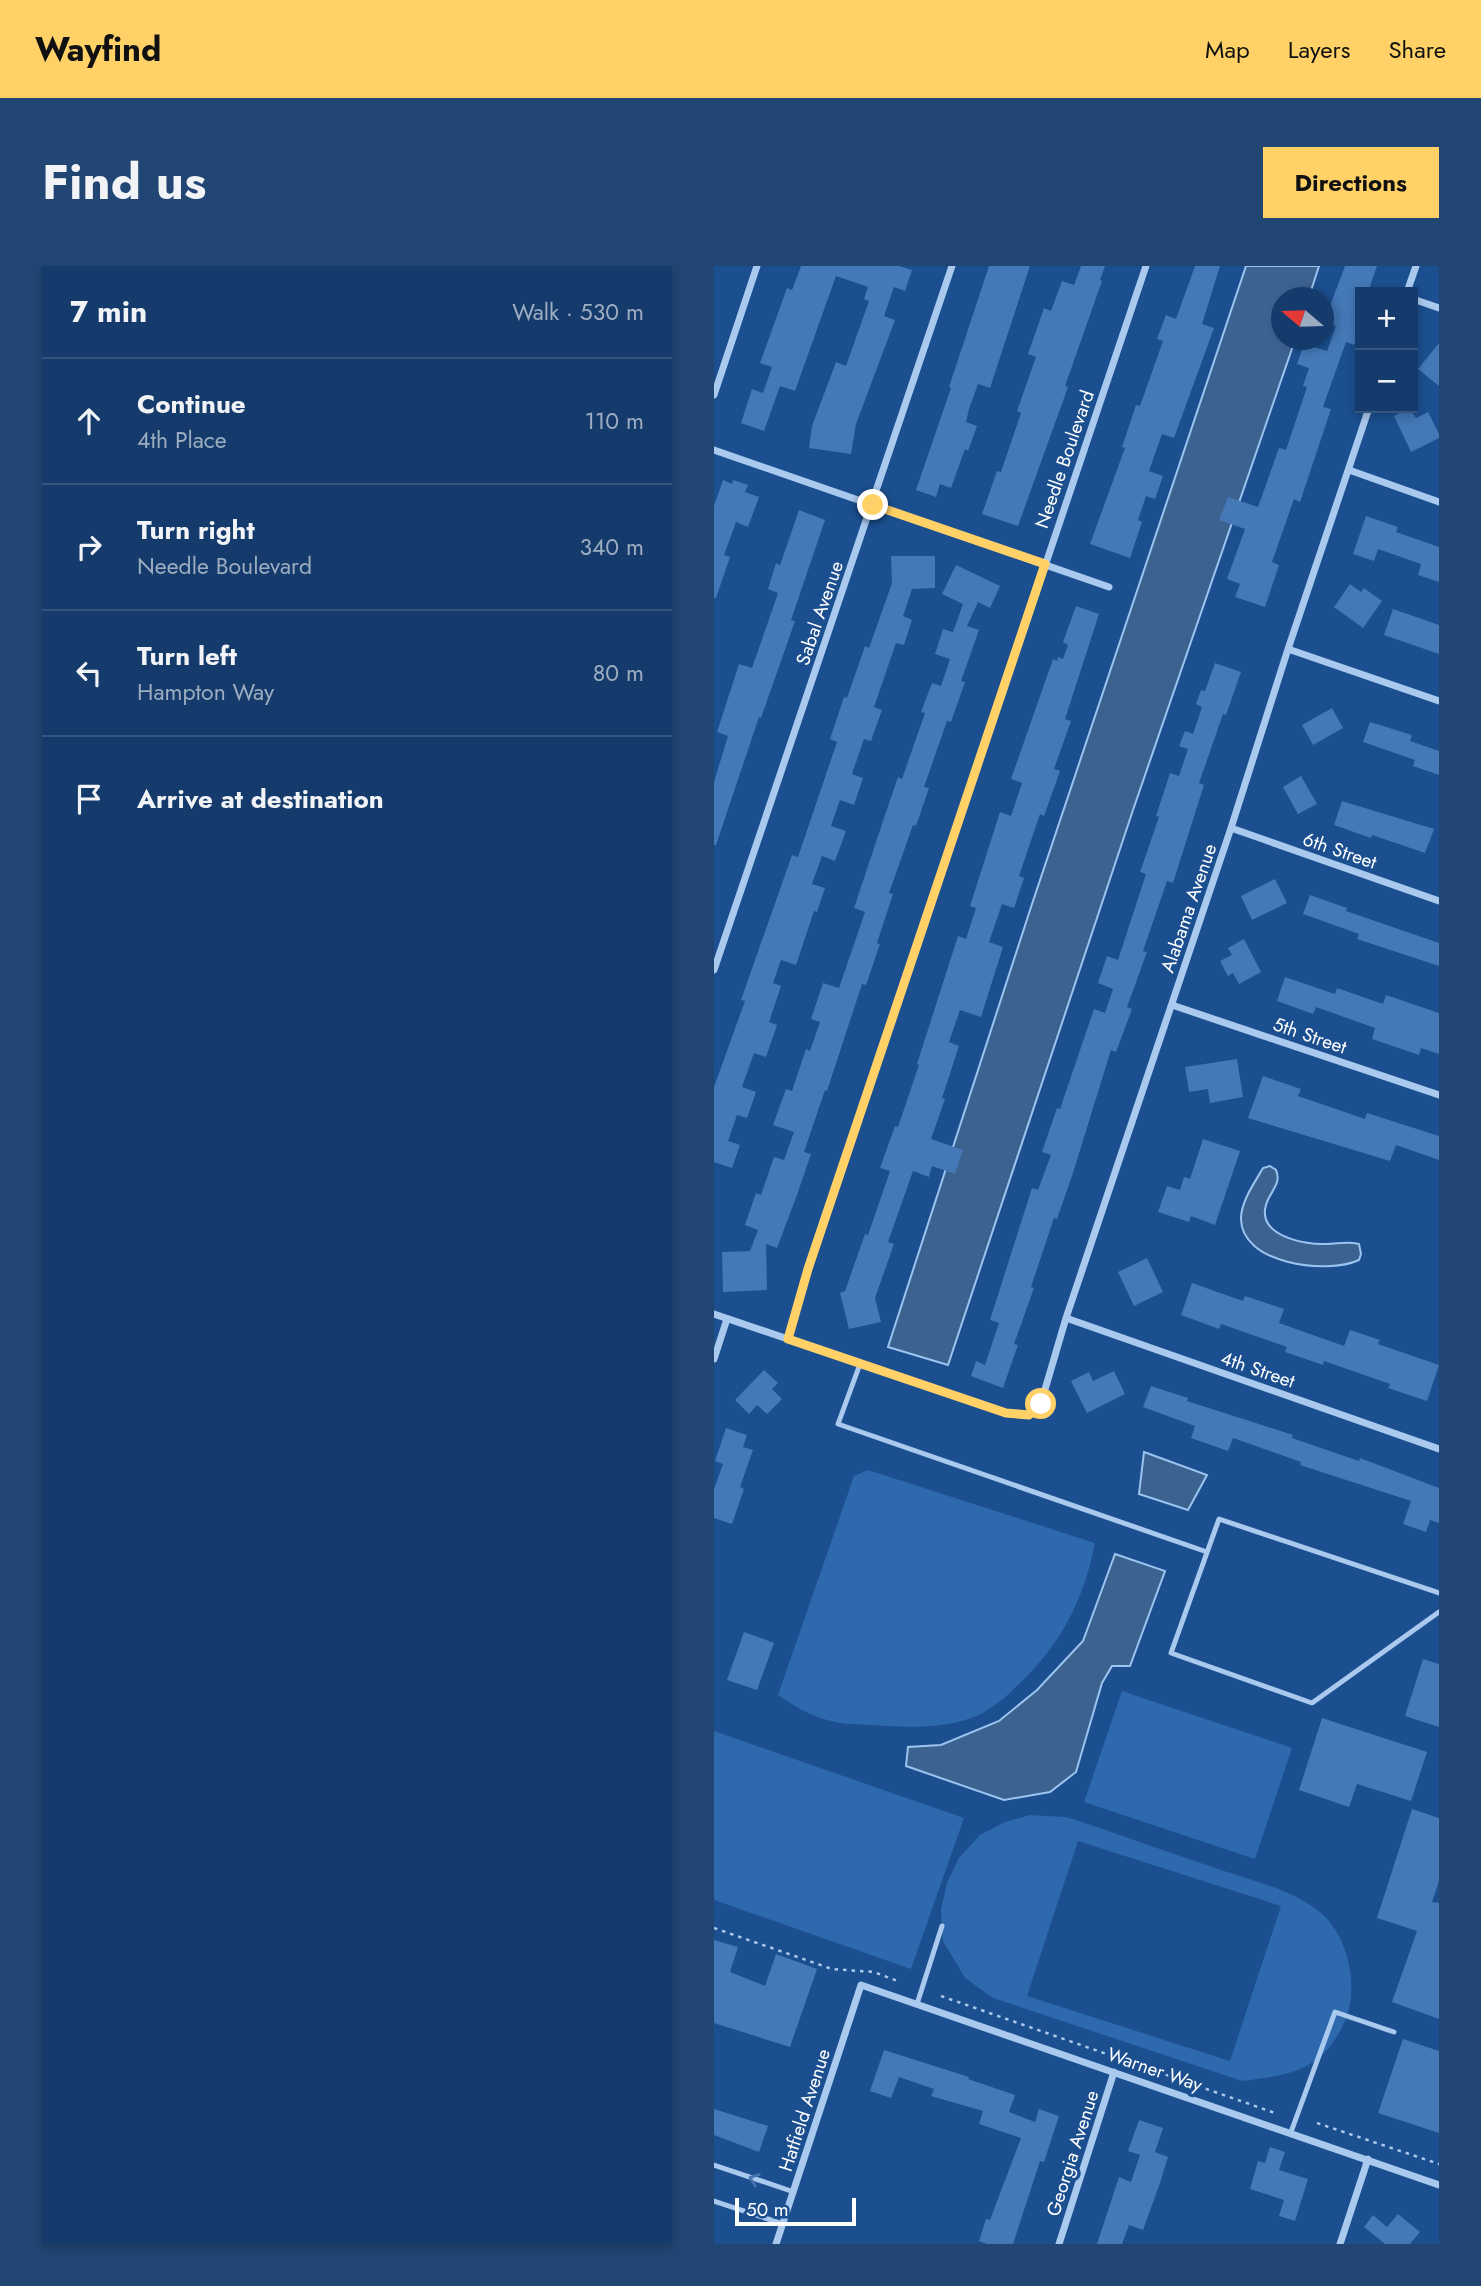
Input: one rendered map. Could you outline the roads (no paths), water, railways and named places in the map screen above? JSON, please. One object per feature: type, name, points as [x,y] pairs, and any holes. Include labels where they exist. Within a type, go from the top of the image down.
[{"type":"street","points":[[714,395],[757,266]]},
{"type":"street","name":"Sabal Avenue","points":[[714,970],[952,266]]},
{"type":"street","name":"Needle Boulevard","points":[[788,1339],[808,1269],[1146,266]]},
{"type":"street","points":[[1409,287],[1416,266]]},
{"type":"street","points":[[1418,301],[1439,308]]},
{"type":"street","name":"Alabama Avenue","points":[[860,1364],[1006,1413],[1029,1415],[1041,1404],[1066,1318],[1367,413]]},
{"type":"street","points":[[714,450],[1109,587]]},
{"type":"street","points":[[1349,470],[1439,502]]},
{"type":"street","points":[[1288,649],[1439,701]]},
{"type":"street","name":"6th Street","points":[[1231,828],[1439,901]]},
{"type":"street","name":"5th Street","points":[[1172,1005],[1439,1095]]},
{"type":"street","points":[[714,1314],[860,1364]]},
{"type":"street","name":"4th Street","points":[[1066,1318],[1439,1449]]},
{"type":"street","points":[[714,1359],[727,1319]]},
{"type":"street","name":"Warner Way","points":[[861,1985],[1439,2185]]},
{"type":"street","name":"Hatfield Avenue","points":[[776,2244],[861,1985]]},
{"type":"street","name":"Georgia Avenue","points":[[1059,2244],[1115,2072]]},
{"type":"street","points":[[1340,2244],[1368,2159]]},
{"type":"lane","points":[[860,1364],[838,1424],[1207,1552]]},
{"type":"lane","points":[[1439,1593],[1219,1519],[1171,1653],[1311,1703],[1439,1612]]},
{"type":"lane","points":[[917,2004],[942,1926]]},
{"type":"lane","points":[[1291,2132],[1335,2012],[1394,2032]]},
{"type":"lane","points":[[714,2165],[794,2192]]},
{"type":"lane","points":[[714,2201],[783,2224]]}]
